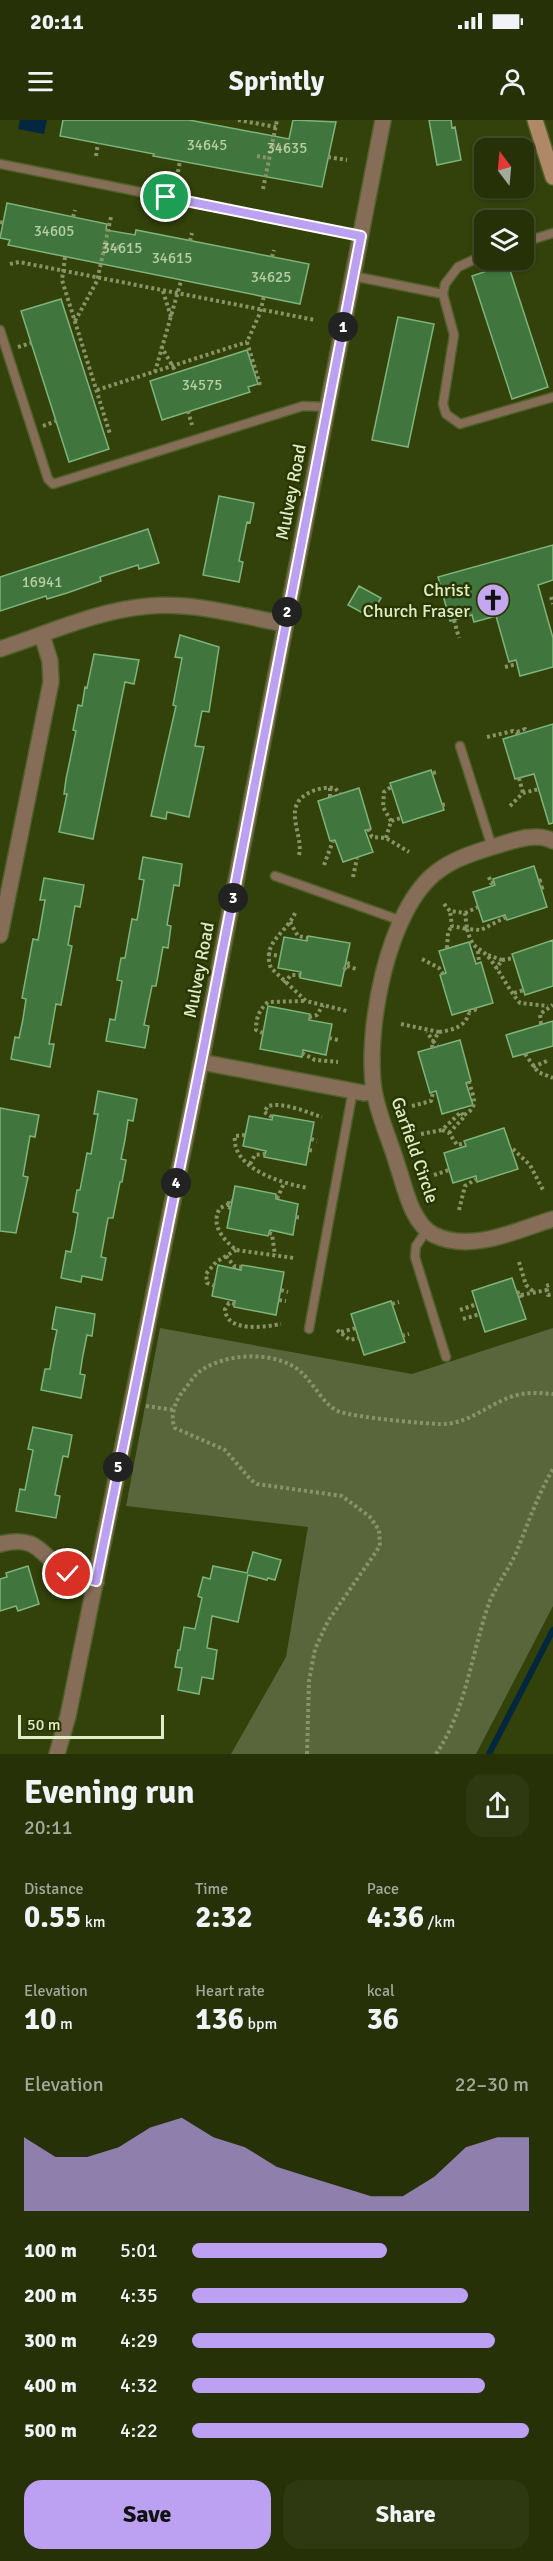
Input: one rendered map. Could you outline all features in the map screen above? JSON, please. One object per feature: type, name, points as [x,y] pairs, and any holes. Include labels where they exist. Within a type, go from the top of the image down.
[{"type":"main road","points":[[535,120],[553,177]]},
{"type":"street","name":"Mulvey Road","points":[[57,1754],[68,1716],[201,1062],[383,120]]},
{"type":"street","points":[[0,649],[100,615],[151,606],[180,606],[285,624]]},
{"type":"street","points":[[0,935],[5,888],[51,682],[50,662],[42,635]]},
{"type":"street","name":"Garfield Circle","points":[[553,841],[536,837],[492,847],[465,855],[437,871],[399,920],[374,1017],[372,1049],[374,1091],[408,1197],[427,1230],[436,1235],[469,1242],[490,1239],[553,1219]]},
{"type":"street","name":"Garfield Circle","points":[[201,1062],[353,1090],[374,1091]]},
{"type":"street","points":[[0,1544],[26,1541],[38,1546],[68,1574],[96,1581]]},
{"type":"lane","points":[[0,164],[361,236]]},
{"type":"lane","points":[[534,239],[553,233]]},
{"type":"lane","points":[[474,260],[458,267],[445,284],[443,294],[454,335],[443,404],[446,414],[452,421],[460,424],[553,397]]},
{"type":"lane","points":[[353,276],[443,294]]},
{"type":"lane","points":[[0,330],[48,479],[53,484],[303,406],[328,407]]},
{"type":"lane","points":[[460,746],[492,847]]},
{"type":"lane","points":[[275,876],[399,920]]},
{"type":"lane","points":[[309,1329],[353,1090]]},
{"type":"lane","points":[[427,1230],[416,1246],[415,1257],[446,1357]]},
{"type":"path","points":[[238,120],[276,128]]},
{"type":"path","points":[[263,189],[277,120]]},
{"type":"path","points":[[96,156],[98,143]]},
{"type":"path","points":[[272,145],[287,148]]},
{"type":"path","points":[[258,156],[269,158]]},
{"type":"path","points":[[328,157],[347,160]]},
{"type":"path","points":[[178,172],[180,161]]},
{"type":"path","points":[[73,217],[75,210]]},
{"type":"path","points":[[75,321],[98,278],[111,217]]},
{"type":"path","points":[[190,241],[192,233]]},
{"type":"path","points":[[105,244],[122,248]]},
{"type":"path","points":[[273,257],[274,250]]},
{"type":"path","points":[[65,257],[62,280],[110,434]]},
{"type":"path","points":[[10,264],[19,262],[315,320]]},
{"type":"path","points":[[155,372],[181,281]]},
{"type":"path","points":[[163,291],[168,315],[171,317]]},
{"type":"path","points":[[260,385],[247,342],[261,310],[264,296]]},
{"type":"path","points":[[71,330],[77,328]]},
{"type":"path","points":[[97,390],[247,342]]},
{"type":"path","points":[[17,347],[31,343]]},
{"type":"path","points":[[161,346],[176,372]]},
{"type":"path","points":[[96,409],[102,407]]},
{"type":"path","points":[[188,411],[192,425]]},
{"type":"path","points":[[42,426],[56,422]]},
{"type":"path","points":[[551,597],[553,604]]},
{"type":"path","points":[[454,620],[459,638]]},
{"type":"path","points":[[505,667],[517,664]]},
{"type":"path","points":[[487,737],[504,732],[518,733],[525,729],[526,732]]},
{"type":"path","points":[[519,778],[523,792]]},
{"type":"path","points":[[386,838],[390,822],[382,800],[384,792],[391,787]]},
{"type":"path","points":[[299,855],[294,811],[297,803],[311,792],[330,788],[338,790],[340,794]]},
{"type":"path","points":[[330,788],[330,797]]},
{"type":"path","points":[[510,806],[523,792],[539,789]]},
{"type":"path","points":[[442,805],[448,804]]},
{"type":"path","points":[[390,822],[401,818]]},
{"type":"path","points":[[369,830],[372,837],[386,838],[409,852]]},
{"type":"path","points":[[324,865],[333,841]]},
{"type":"path","points":[[352,877],[357,858]]},
{"type":"path","points":[[489,877],[491,883],[494,882]]},
{"type":"path","points":[[444,904],[450,910],[465,913],[478,907]]},
{"type":"path","points":[[447,948],[448,932],[452,926],[450,910]]},
{"type":"path","points":[[295,913],[291,922],[277,936],[268,954],[271,968],[284,983],[306,1001]]},
{"type":"path","points":[[465,913],[467,929],[478,951],[478,963]]},
{"type":"path","points":[[452,926],[481,930],[506,917]]},
{"type":"path","points":[[291,922],[297,936],[307,938]]},
{"type":"path","points":[[478,951],[502,960],[514,958]]},
{"type":"path","points":[[268,954],[280,956]]},
{"type":"path","points":[[487,955],[502,981],[520,1003],[551,1005]]},
{"type":"path","points":[[422,959],[439,968],[443,974]]},
{"type":"path","points":[[496,969],[502,960]]},
{"type":"path","points":[[346,966],[356,969]]},
{"type":"path","points":[[284,983],[291,975],[300,975]]},
{"type":"path","points":[[514,993],[524,990]]},
{"type":"path","points":[[263,1033],[256,1029],[257,1021],[262,1008],[268,1002],[306,1001],[347,1011]]},
{"type":"path","points":[[309,1017],[317,1015],[323,1005]]},
{"type":"path","points":[[541,1024],[540,1014],[551,1005]]},
{"type":"path","points":[[401,1024],[427,1032],[458,1028],[464,1024],[469,1012],[475,1008]]},
{"type":"path","points":[[257,1021],[265,1022]]},
{"type":"path","points":[[427,1032],[438,1047]]},
{"type":"path","points":[[432,1048],[439,1032]]},
{"type":"path","points":[[329,1038],[338,1040]]},
{"type":"path","points":[[302,1053],[315,1060],[338,1062]]},
{"type":"path","points":[[525,1054],[533,1067],[542,1075],[553,1078]]},
{"type":"path","points":[[533,1067],[547,1061]]},
{"type":"path","points":[[449,1134],[465,1115],[472,1111],[475,1104],[469,1082]]},
{"type":"path","points":[[412,1106],[431,1101],[433,1092]]},
{"type":"path","points":[[272,1117],[264,1112],[268,1106],[274,1105],[322,1116]]},
{"type":"path","points":[[421,1134],[442,1130],[458,1111],[465,1115]]},
{"type":"path","points":[[442,1130],[449,1134],[458,1145],[465,1143]]},
{"type":"path","points":[[245,1135],[238,1134],[234,1140],[239,1152],[265,1177],[308,1188]]},
{"type":"path","points":[[311,1140],[317,1141]]},
{"type":"path","points":[[512,1149],[530,1165],[543,1190]]},
{"type":"path","points":[[309,1150],[315,1151]]},
{"type":"path","points":[[250,1164],[255,1155],[265,1154]]},
{"type":"path","points":[[434,1175],[449,1170]]},
{"type":"path","points":[[459,1210],[465,1186],[476,1179]]},
{"type":"path","points":[[276,1197],[284,1183]]},
{"type":"path","points":[[230,1204],[223,1204],[217,1212],[218,1227],[220,1235],[236,1250],[294,1258]]},
{"type":"path","points":[[296,1217],[302,1218]]},
{"type":"path","points":[[269,1233],[272,1234],[275,1255]]},
{"type":"path","points":[[215,1286],[207,1283],[206,1274],[236,1250]]},
{"type":"path","points":[[226,1256],[234,1266],[242,1267]]},
{"type":"path","points":[[519,1262],[526,1285],[534,1292]]},
{"type":"path","points":[[526,1285],[520,1295],[548,1288],[548,1295],[552,1294]]},
{"type":"path","points":[[281,1290],[288,1292]]},
{"type":"path","points":[[279,1300],[286,1301]]},
{"type":"path","points":[[392,1304],[399,1302]]},
{"type":"path","points":[[235,1304],[229,1303],[225,1309],[227,1318],[232,1322],[259,1327],[281,1324]]},
{"type":"path","points":[[460,1310],[477,1304]]},
{"type":"path","points":[[463,1319],[480,1314]]},
{"type":"path","points":[[356,1329],[339,1331],[350,1340],[359,1338]]},
{"type":"path","points":[[402,1336],[409,1334]]},
{"type":"path","points":[[307,1754],[309,1681],[315,1649],[328,1621],[380,1546],[379,1530],[370,1517],[342,1496],[265,1487],[251,1480],[225,1450],[179,1431],[173,1424],[174,1410],[180,1395],[199,1372],[235,1359],[266,1357],[286,1362],[302,1372],[332,1407],[361,1415],[441,1424],[458,1422],[516,1395],[534,1392],[553,1394]]},
{"type":"path","points":[[131,1404],[174,1410]]},
{"type":"path","points":[[436,1754],[447,1738],[467,1688],[489,1602],[515,1554],[541,1489],[553,1469]]},
{"type":"green space","points":[[160,1328],[412,1374],[553,1328],[553,1606],[476,1754],[231,1754],[286,1657],[308,1527],[126,1506]]},
{"type":"water","points":[[20,120],[47,120],[44,134],[18,129]]},
{"type":"building","points":[[63,120],[189,120],[289,139],[293,120],[336,122],[322,187],[153,156],[154,154],[60,136]]},
{"type":"building","points":[[429,120],[451,120],[452,128],[455,127],[461,160],[437,165]]},
{"type":"building","points":[[7,203],[107,224],[106,230],[135,235],[136,230],[309,264],[300,304],[8,245],[10,240],[0,238]]},
{"type":"building","points":[[490,270],[510,270],[548,387],[512,399],[472,276]]},
{"type":"building","points":[[61,299],[109,449],[69,462],[21,311]]},
{"type":"building","points":[[398,317],[434,324],[408,447],[372,440]]},
{"type":"building","points":[[247,350],[258,384],[248,387],[250,392],[162,420],[150,381]]},
{"type":"building","points":[[219,496],[254,503],[250,523],[247,522],[239,561],[243,562],[239,582],[203,575]]},
{"type":"building","points":[[148,529],[159,563],[139,569],[138,565],[100,577],[101,581],[67,593],[47,599],[46,596],[0,611],[0,577]]},
{"type":"building","name":"Christ Church Fraser","points":[[553,545],[553,580],[538,585],[553,638],[553,667],[520,676],[516,660],[509,662],[496,616],[474,622],[472,615],[450,621],[438,577]]},
{"type":"building","points":[[359,586],[381,598],[370,617],[348,605]]},
{"type":"building","points":[[180,635],[219,647],[209,712],[202,711],[195,746],[204,747],[189,817],[167,812],[166,819],[151,816],[176,706],[173,705],[182,658],[175,657]]},
{"type":"building","points":[[94,654],[139,660],[134,684],[125,682],[93,839],[59,832],[67,794],[64,794],[66,779],[76,731],[73,730],[78,705],[82,706],[85,687],[87,688]]},
{"type":"building","points":[[553,724],[553,823],[549,824],[534,774],[515,779],[503,739]]},
{"type":"building","points":[[431,770],[444,810],[403,823],[390,783]]},
{"type":"building","points":[[359,788],[371,829],[365,830],[373,852],[343,862],[335,840],[330,841],[318,801]]},
{"type":"building","points":[[143,857],[182,864],[179,886],[174,885],[167,925],[171,926],[168,948],[163,947],[156,986],[152,986],[144,1025],[149,1026],[145,1048],[106,1041],[110,1019],[115,1020],[122,981],[117,980],[121,958],[125,958],[132,919],[137,920],[144,880],[139,879]]},
{"type":"building","points":[[534,866],[547,907],[507,920],[505,915],[483,922],[473,892],[495,885],[493,879]]},
{"type":"building","points":[[44,878],[84,885],[80,907],[75,906],[68,945],[72,946],[61,1005],[56,1004],[49,1044],[54,1044],[50,1067],[11,1059],[15,1037],[19,1038],[23,1019],[26,999],[22,998],[33,939],[38,940],[45,900],[40,900]]},
{"type":"building","points":[[308,936],[350,943],[341,986],[300,978],[301,972],[278,968],[284,937],[307,941]]},
{"type":"building","points":[[553,940],[553,986],[525,995],[512,954]]},
{"type":"building","points":[[469,942],[476,964],[481,962],[493,1003],[452,1015],[440,975],[446,973],[439,951]]},
{"type":"building","points":[[268,1006],[310,1014],[309,1020],[332,1024],[326,1055],[303,1050],[302,1057],[260,1049]]},
{"type":"building","points":[[553,1021],[553,1046],[513,1057],[506,1035]]},
{"type":"building","points":[[460,1040],[471,1081],[466,1083],[473,1105],[442,1114],[436,1091],[430,1093],[418,1052]]},
{"type":"building","points":[[98,1091],[137,1099],[133,1121],[128,1120],[121,1159],[126,1160],[122,1182],[120,1182],[113,1218],[108,1218],[101,1257],[106,1258],[102,1280],[82,1276],[81,1282],[61,1278],[66,1251],[71,1252],[75,1232],[78,1213],[73,1212],[77,1190],[80,1190],[87,1153],[91,1154],[98,1114],[94,1114]]},
{"type":"building","points":[[0,1108],[39,1115],[35,1137],[30,1136],[23,1176],[28,1177],[16,1233],[0,1231]]},
{"type":"building","points":[[273,1115],[314,1122],[306,1165],[264,1157],[266,1151],[243,1146],[249,1116],[272,1120]]},
{"type":"building","points":[[504,1128],[518,1169],[477,1182],[476,1176],[453,1183],[444,1153],[466,1146],[464,1141]]},
{"type":"building","points":[[235,1186],[276,1194],[276,1199],[298,1204],[293,1235],[270,1230],[268,1236],[227,1228]]},
{"type":"building","points":[[218,1265],[241,1270],[242,1265],[284,1272],[276,1315],[234,1307],[235,1301],[212,1296]]},
{"type":"building","points":[[512,1278],[526,1319],[485,1332],[472,1291]]},
{"type":"building","points":[[391,1301],[405,1342],[364,1355],[351,1314]]},
{"type":"building","points":[[56,1307],[95,1314],[92,1336],[87,1335],[83,1355],[80,1374],[85,1375],[81,1398],[41,1390],[45,1369],[50,1369],[57,1330],[52,1329]]},
{"type":"building","points":[[33,1427],[72,1435],[68,1457],[63,1456],[55,1495],[60,1496],[56,1518],[16,1511],[20,1489],[25,1490],[33,1450],[28,1449]]},
{"type":"building","points":[[253,1552],[281,1560],[275,1580],[248,1575],[238,1622],[212,1616],[207,1648],[217,1650],[213,1679],[202,1677],[199,1694],[178,1690],[182,1668],[175,1667],[178,1650],[180,1650],[184,1627],[195,1629],[202,1598],[198,1596],[203,1577],[210,1579],[213,1566],[247,1573]]},
{"type":"building","points":[[28,1566],[39,1604],[18,1611],[16,1606],[0,1611],[0,1579],[7,1577],[6,1573]]},
{"type":"waterway","points":[[489,1754],[553,1630]]},
{"type":"place","name":"Christ Church Fraser","points":[[493,600]]},
{"type":"route","points":[[68,1574],[80,1579],[96,1581],[201,1062],[361,236],[166,197]]}]
